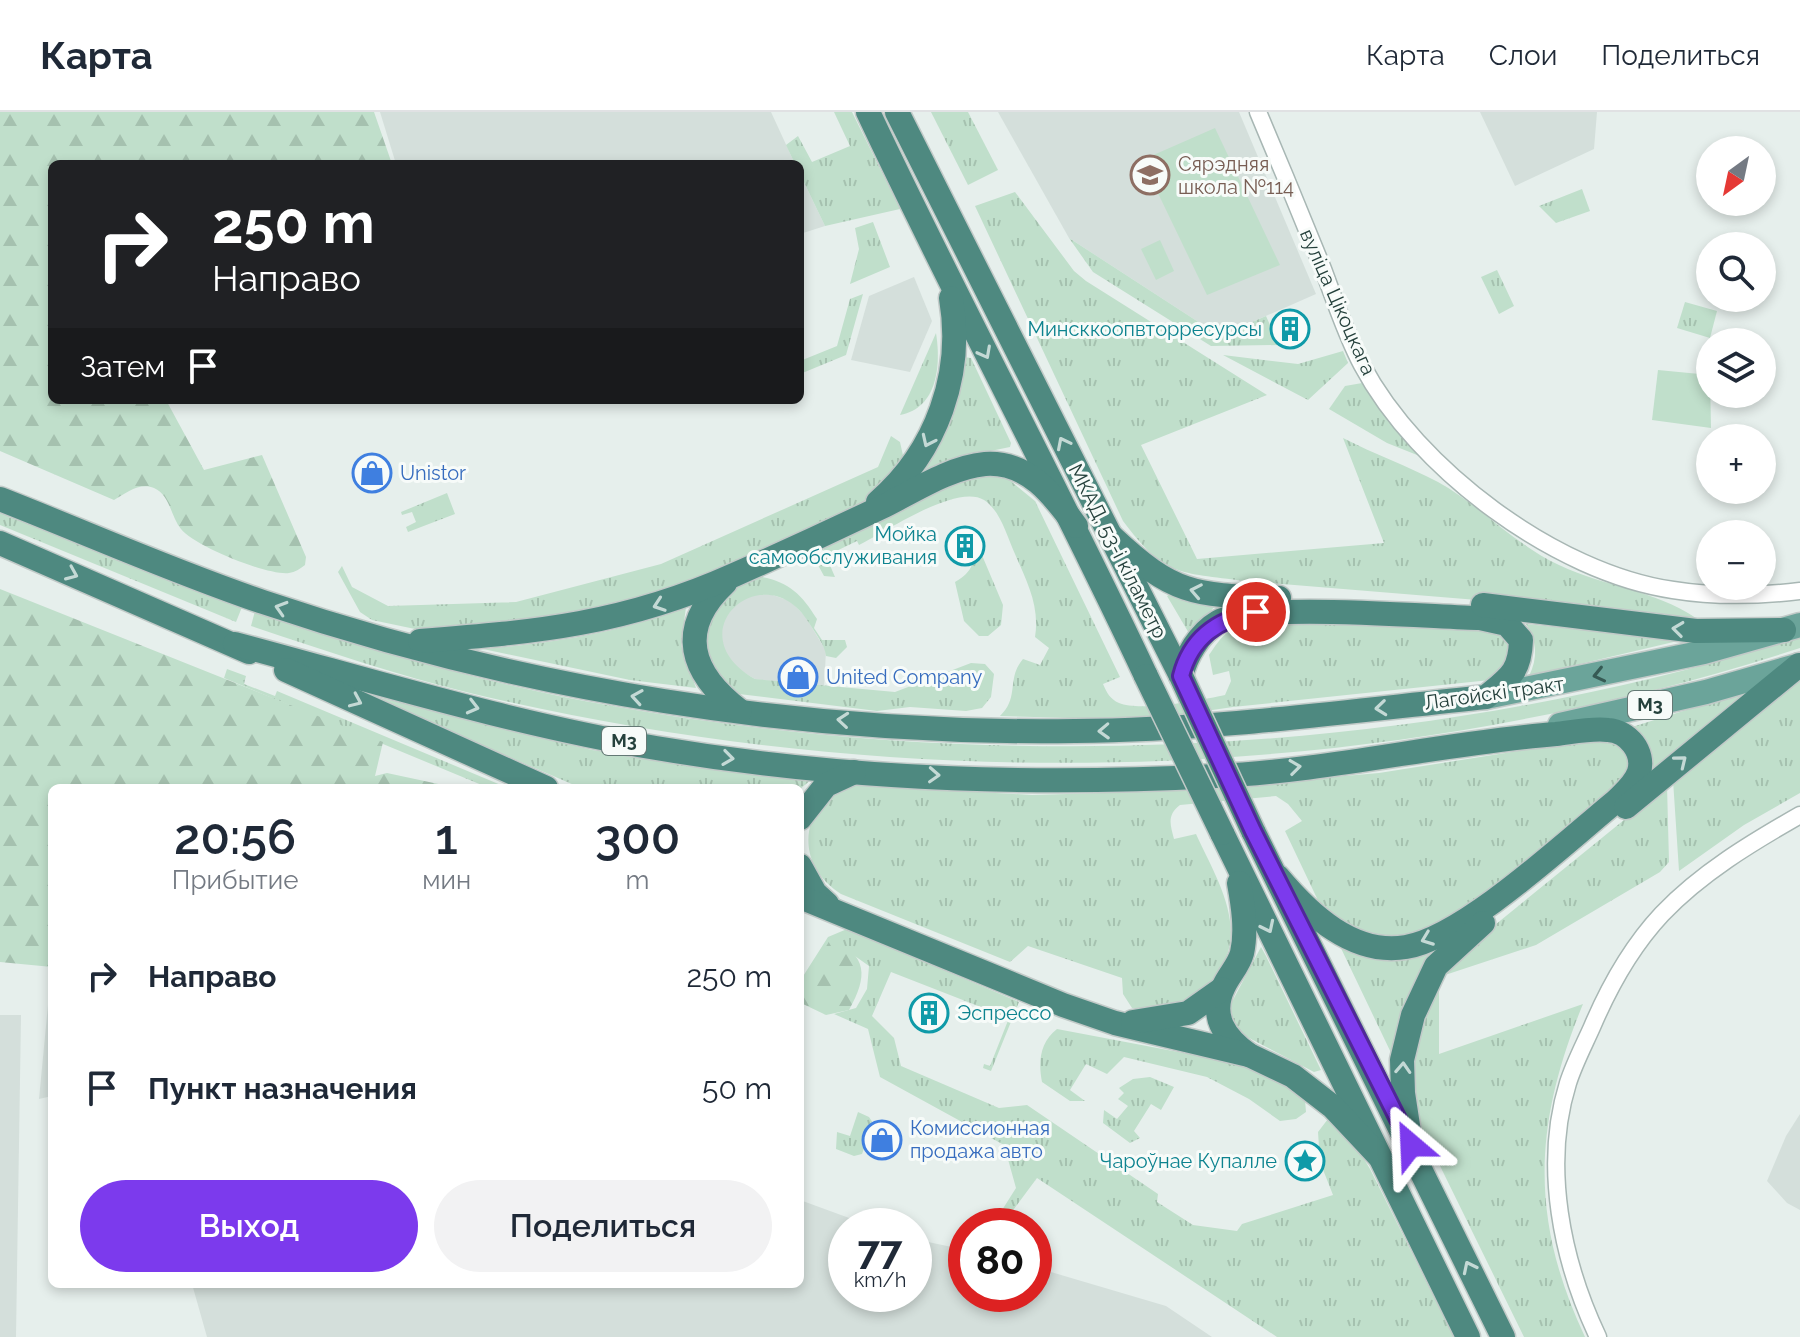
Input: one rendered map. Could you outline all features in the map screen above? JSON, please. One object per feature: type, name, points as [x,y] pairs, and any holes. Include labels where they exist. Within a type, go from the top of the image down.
[{"type":"highway","name":"МКАД, 53-і кіламетр","points":[[868,112],[949,284],[1076,526],[1468,1337]]},
{"type":"highway","name":"МКАД, 53-і кіламетр","points":[[897,112],[1181,676],[1253,831],[1411,1145],[1503,1337]]},
{"type":"highway","points":[[860,518],[913,467],[930,439],[954,361],[949,284]]},
{"type":"highway","points":[[390,640],[475,637],[605,621],[660,605],[732,577],[935,481],[983,464],[1002,465],[1032,476],[1055,497],[1076,526]]},
{"type":"highway","name":"М3","points":[[0,499],[251,598],[390,640],[523,675],[631,696],[742,712]]},
{"type":"highway","points":[[1112,537],[1157,577],[1189,591],[1235,596],[1480,605],[1696,631],[1792,627]]},
{"type":"highway","name":"М3","points":[[0,543],[235,644],[527,721],[654,748],[790,767],[856,771]]},
{"type":"highway","points":[[732,577],[703,606],[694,637],[695,652],[707,679],[742,712]]},
{"type":"highway","points":[[1181,676],[1190,651],[1205,633],[1232,616],[1256,612],[1480,618],[1507,624],[1521,640],[1520,662],[1511,676],[1486,697]]},
{"type":"highway","points":[[235,644],[537,784]]},
{"type":"highway","points":[[1411,1145],[1403,1093],[1402,1060],[1413,1015],[1436,966],[1464,938],[1799,665]]},
{"type":"highway","name":"Лагойскі тракт","points":[[742,712],[948,729],[1073,731],[1182,728],[1486,697]]},
{"type":"highway","points":[[1278,877],[1316,920],[1375,946],[1406,947],[1471,918],[1616,801],[1633,785],[1640,771],[1640,757],[1633,743],[1611,729],[1499,738]]},
{"type":"highway","name":"Лагойскі тракт","points":[[856,771],[1027,779],[1217,776],[1372,759],[1499,738]]},
{"type":"highway","points":[[804,813],[826,785],[856,771]]},
{"type":"highway","points":[[1234,857],[1244,942],[1241,957],[1222,989],[1217,1012],[1220,1026],[1234,1044],[1249,1055],[1293,1076],[1324,1099],[1378,1155]]},
{"type":"highway","points":[[804,873],[815,893],[835,911]]},
{"type":"highway","points":[[804,899],[1115,1023],[1249,1055]]},
{"type":"highway","points":[[1115,1023],[1157,1021],[1188,1013],[1222,989]]},
{"type":"main road","name":"Лагойскі тракт","points":[[1486,697],[1675,658],[1792,627]]},
{"type":"main road","name":"Лагойскі тракт","points":[[1499,738],[1706,692],[1799,665]]},
{"type":"street","name":"вуліца Цікоцкага","points":[[1258,112],[1363,365],[1393,412],[1451,476],[1490,508],[1542,542],[1605,570],[1670,590],[1740,597],[1800,591]]},
{"type":"street","points":[[1598,1337],[1566,1253],[1559,1207],[1559,1133],[1568,1084],[1619,971],[1660,916],[1743,847],[1800,815]]},
{"type":"shaded area","points":[[380,112],[771,112],[793,160],[395,160]]},
{"type":"shaded area","name":"Сярэдняя школа №114","points":[[998,112],[1239,112],[1316,294],[1220,336],[1069,238]]},
{"type":"shaded area","points":[[1480,112],[1597,112],[1594,149],[1515,186]]},
{"type":"shaded area","points":[[804,182],[825,226],[804,233]]},
{"type":"shaded area","points":[[914,277],[932,321],[910,372],[851,360],[869,296]]},
{"type":"shaded area","points":[[770,594],[790,601],[805,616],[826,651],[824,688],[755,679],[739,670],[726,655],[721,640],[723,621],[735,605],[750,595]]},
{"type":"shaded area","points":[[48,1005],[48,1097],[39,1099]]},
{"type":"shaded area","points":[[0,1015],[21,1015],[16,1337],[0,1337]]},
{"type":"shaded area","points":[[1800,1114],[1800,1210],[1787,1203],[1767,1181],[1786,1136]]},
{"type":"shaded area","points":[[804,1201],[828,1210],[828,1312],[932,1312],[932,1243],[948,1246],[948,1312],[1052,1312],[1052,1272],[1166,1306],[1212,1337],[207,1337],[193,1288],[804,1288]]},
{"type":"green space","points":[[0,112],[374,112],[391,160],[48,160],[48,404],[168,404],[204,470],[262,455],[306,557],[305,565],[289,573],[279,573],[232,558],[200,543],[181,529],[164,496],[154,488],[138,487],[114,500],[0,451]]},
{"type":"green space","points":[[834,112],[852,112],[900,209],[825,226],[804,182],[804,160],[793,160],[786,145],[798,136],[812,162],[850,146]]},
{"type":"green space","points":[[931,112],[968,112],[998,170],[968,185]]},
{"type":"green space","points":[[1215,128],[1280,265],[1207,295],[1142,160]]},
{"type":"green space","points":[[1582,189],[1590,211],[1556,223],[1539,206]]},
{"type":"green space","points":[[1015,192],[1074,271],[1086,281],[1267,395],[1141,445],[1197,559],[1384,543],[1343,438],[1438,482],[1526,546],[1559,565],[1663,601],[1696,618],[1245,581],[1188,573],[1162,562],[1150,553],[1123,521],[975,206]]},
{"type":"green space","points":[[873,222],[890,267],[850,284],[859,249],[855,228]]},
{"type":"green space","points":[[1069,238],[1220,336],[1266,316],[1279,345],[1211,346],[1093,272]]},
{"type":"green space","points":[[1160,240],[1174,271],[1156,280],[1141,249]]},
{"type":"green space","points":[[1497,270],[1514,306],[1499,314],[1481,277]]},
{"type":"green space","points":[[863,294],[846,355],[804,372],[804,359],[837,346],[850,299]]},
{"type":"green space","points":[[1685,302],[1696,305],[1696,312],[1717,312],[1713,328],[1696,328],[1696,334],[1677,328]]},
{"type":"green space","points":[[936,333],[938,358],[934,383],[922,404],[900,415]]},
{"type":"green space","points":[[1343,351],[1348,363],[1308,400],[1223,355],[1298,364]]},
{"type":"green space","points":[[964,357],[971,358],[1011,443],[1010,447],[966,456],[930,474],[926,469],[957,403]]},
{"type":"green space","points":[[1658,370],[1696,374],[1696,408],[1711,408],[1711,424],[1696,426],[1652,420]]},
{"type":"green space","points":[[1368,382],[1427,459],[1387,443],[1329,409],[1345,386]]},
{"type":"green space","points":[[891,436],[900,442],[904,460],[866,503],[652,599],[460,631],[415,629],[372,620],[360,612],[338,572],[342,566],[352,587],[388,606],[516,602],[661,564],[878,467]]},
{"type":"green space","points":[[989,476],[1007,478],[1035,501],[1120,677],[1103,684],[1113,700],[1119,703],[1156,706],[1225,695],[1231,681],[1229,671],[1213,675],[1209,655],[1220,640],[1234,629],[1289,619],[1364,620],[1501,631],[1507,645],[1507,657],[1490,680],[1233,707],[1144,720],[1000,716],[1010,702],[1015,674],[1023,659],[1040,665],[1049,648],[1035,637],[1036,615],[1024,574],[1003,525],[984,500],[972,496],[940,503],[859,545],[857,541],[826,556],[835,577],[824,576],[818,565],[825,546],[957,482]]},
{"type":"green space","points":[[447,493],[455,514],[408,532],[406,527],[416,522],[412,512],[402,515],[401,512]]},
{"type":"green space","points":[[0,508],[242,607],[236,622],[0,525]]},
{"type":"green space","points":[[976,541],[1003,605],[1001,625],[988,636],[979,636],[964,621],[955,582],[972,565]]},
{"type":"green space","points":[[757,576],[777,581],[793,590],[817,619],[814,628],[822,640],[845,640],[847,647],[836,658],[826,656],[809,623],[791,603],[771,595],[751,597],[735,607],[725,622],[723,640],[732,660],[755,679],[895,692],[971,663],[985,664],[994,674],[991,697],[982,708],[966,711],[910,707],[877,711],[739,694],[719,677],[712,666],[708,654],[708,629],[727,590]]},
{"type":"green space","points":[[0,589],[383,742],[375,776],[387,773],[438,784],[48,784],[48,967],[0,962]]},
{"type":"green space","points":[[1172,593],[1215,606],[1190,635],[1167,596]]},
{"type":"green space","points":[[686,607],[681,645],[696,688],[630,680],[483,649],[586,636],[636,624]]},
{"type":"green space","points":[[255,611],[406,658],[559,696],[713,722],[868,739],[1026,746],[1183,744],[1340,732],[1496,710],[1650,679],[1800,637],[1800,648],[1638,694],[1473,728],[1306,751],[1138,762],[970,761],[802,749],[635,727],[470,693],[251,626]]},
{"type":"green space","points":[[1526,624],[1682,640],[1529,676],[1535,650]]},
{"type":"green space","points":[[227,669],[246,676],[244,684],[275,696],[277,691],[498,784],[479,784],[224,678]]},
{"type":"green space","points":[[1800,678],[1800,793],[1744,825],[1679,871],[1673,780]]},
{"type":"green space","points":[[1747,691],[1649,777],[1649,745],[1632,727]]},
{"type":"green space","points":[[361,693],[592,750],[812,779],[804,786],[572,784]]},
{"type":"green space","points":[[1606,737],[1623,751],[1629,762],[1625,775],[1613,793],[1470,909],[1400,941],[1372,938],[1323,911],[1285,831],[1302,821],[1288,804],[1276,796],[1180,805],[1173,812],[1171,820],[1174,839],[1196,834],[1222,890],[1231,928],[1223,964],[1210,982],[1184,1001],[1165,1007],[1132,1008],[1123,994],[1122,978],[1028,946],[1010,962],[841,894],[820,874],[809,851],[810,825],[822,799],[853,785],[1032,795],[1172,791],[1379,773]]},
{"type":"green space","points":[[1667,785],[1669,862],[1660,872],[1536,945],[1439,977],[1439,1054],[1583,1004],[1555,1090],[1547,1130],[1545,1170],[1547,1211],[1554,1252],[1585,1337],[1524,1337],[1417,1119],[1407,1067],[1437,972]]},
{"type":"green space","points":[[847,929],[1019,1002],[991,1071],[983,1068],[984,1064],[990,1066],[1009,1018],[891,972],[872,1016],[894,1038],[901,1066],[999,1108],[1027,1105],[1158,1194],[1157,1202],[1193,1225],[1237,1231],[1242,1224],[1333,1195],[1320,1162],[1318,1132],[1331,1115],[1345,1127],[1370,1169],[1454,1337],[1277,1337],[1037,1178],[1015,1208],[1003,1208],[1016,1188],[1004,1145],[880,1077],[868,1029],[834,1014],[856,1008],[867,989],[869,966],[831,939],[804,999],[804,975],[828,937]]},
{"type":"green space","points":[[831,938],[852,952],[861,968],[859,987],[849,1010],[826,1015],[804,1004],[804,984]]},
{"type":"green space","points":[[1338,942],[1420,952],[1439,950],[1393,1057]]},
{"type":"green space","points":[[1261,947],[1321,1070],[1314,1072],[1232,1029],[1226,1013]]},
{"type":"green space","points":[[1057,1029],[1247,1065],[1273,1075],[1305,1100],[1306,1112],[1296,1119],[1280,1121],[1249,1099],[1207,1077],[1124,1057],[1107,1074],[1086,1064],[1070,1090],[1085,1101],[1070,1101],[1042,1082],[1042,1053],[1047,1040]]},
{"type":"green space","points":[[1150,1077],[1174,1087],[1161,1110],[1151,1104],[1134,1131],[1140,1138],[1130,1143],[1103,1123],[1104,1110],[1117,1119],[1128,1106],[1118,1099],[1124,1093],[1119,1088],[1133,1079]]},
{"type":"green space","points":[[858,1112],[869,1117],[873,1123],[862,1154],[854,1156],[836,1149],[837,1132],[850,1136]]},
{"type":"place","name":"Сярэдняя школа №114","points":[[1150,175]]},
{"type":"place","name":"Минсккоопвторресурсы","points":[[1290,329]]},
{"type":"place","name":"Unistor","points":[[372,473]]},
{"type":"place","name":"Мойка самообслуживания","points":[[965,546]]},
{"type":"place","name":"United Company","points":[[798,677]]},
{"type":"place","name":"Эспрессо","points":[[929,1013]]},
{"type":"place","name":"Комиссионная продажа авто","points":[[882,1140]]},
{"type":"place","name":"Чароўнае Купалле","points":[[1305,1161]]},
{"type":"route","points":[[1256,612],[1217,622],[1190,651],[1181,676],[1253,831],[1411,1145]]}]
